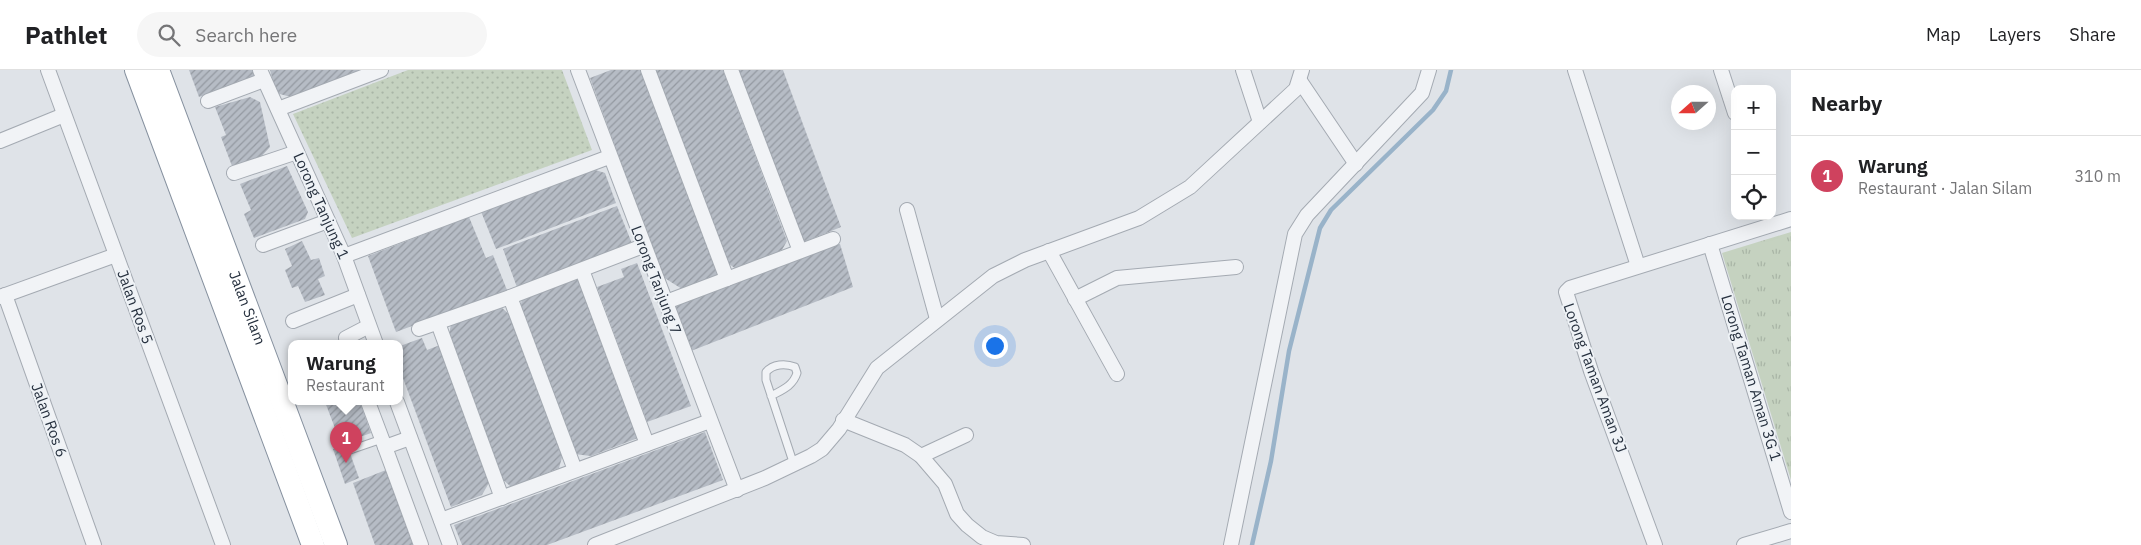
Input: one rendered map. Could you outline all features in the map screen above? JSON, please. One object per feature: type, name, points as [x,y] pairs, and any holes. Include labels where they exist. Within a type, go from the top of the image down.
[{"type":"highway","name":"Jalan Silam","points":[[136,70],[314,545]]},
{"type":"highway","name":"Jalan Silam","points":[[158,70],[336,545]]},
{"type":"street","name":"Jalan Ros 5","points":[[48,70],[223,545]]},
{"type":"street","points":[[278,109],[381,70]]},
{"type":"street","name":"Lorong Tanjung 7","points":[[578,70],[609,157],[666,302],[736,490]]},
{"type":"street","points":[[648,70],[726,279]]},
{"type":"street","points":[[731,70],[800,251]]},
{"type":"street","points":[[1243,70],[1260,122]]},
{"type":"street","points":[[1231,545],[1295,234],[1307,215],[1422,93],[1429,70]]},
{"type":"street","points":[[1575,70],[1638,266]]},
{"type":"street","points":[[1721,70],[1731,101]]},
{"type":"street","points":[[208,101],[262,75]]},
{"type":"street","name":"Lorong Tanjung 1","points":[[262,75],[344,256],[374,340]]},
{"type":"street","points":[[1301,76],[1356,164]]},
{"type":"street","points":[[595,545],[794,466],[822,449],[839,429],[877,368],[937,319],[993,276],[1048,251],[1139,218],[1178,196],[1296,89],[1301,76]]},
{"type":"street","points":[[0,141],[64,116]]},
{"type":"street","points":[[234,173],[297,152]]},
{"type":"street","points":[[344,256],[609,157]]},
{"type":"street","points":[[907,210],[937,319]]},
{"type":"street","name":"Lorong Taman Aman 3J","points":[[1655,545],[1566,299],[1566,292],[1570,288],[1710,244],[1768,221],[1791,219]]},
{"type":"street","points":[[262,245],[328,221]]},
{"type":"street","points":[[666,302],[833,239]]},
{"type":"street","name":"Lorong Taman Aman 3G 1","points":[[1710,244],[1791,512]]},
{"type":"street","points":[[419,329],[510,298],[643,246]]},
{"type":"street","points":[[1048,251],[1117,374]]},
{"type":"street","points":[[2,296],[116,255]]},
{"type":"street","points":[[1075,299],[1116,278],[1236,267]]},
{"type":"street","points":[[582,270],[647,444]]},
{"type":"street","points":[[294,321],[358,295]]},
{"type":"street","name":"Jalan Ros 6","points":[[2,296],[94,545]]},
{"type":"street","points":[[510,298],[575,470]]},
{"type":"street","points":[[438,323],[502,498]]},
{"type":"street","points":[[346,340],[351,334],[369,326]]},
{"type":"street","points":[[369,405],[422,545]]},
{"type":"street","points":[[398,405],[450,545]]},
{"type":"street","points":[[441,520],[710,420]]},
{"type":"street","points":[[843,420],[905,445],[921,456],[944,484],[957,514],[967,526],[996,543],[1023,545]]},
{"type":"street","points":[[921,456],[966,435]]},
{"type":"street","points":[[384,443],[410,438]]},
{"type":"street","points":[[1744,545],[1791,531]]},
{"type":"lane","points":[[771,396],[789,386],[795,379],[797,373],[795,367],[789,364],[777,366],[766,372],[771,396],[794,466]]},
{"type":"lane","points":[[350,450],[384,443]]},
{"type":"green space","points":[[408,70],[562,70],[592,150],[352,238],[293,114]]},
{"type":"green space","points":[[1791,232],[1791,480],[1722,253]]},
{"type":"building","points":[[189,70],[252,70],[255,76],[199,97]]},
{"type":"building","points":[[270,70],[360,70],[291,97],[276,93]]},
{"type":"building","points":[[611,70],[641,70],[720,275],[682,289],[663,277],[590,78]]},
{"type":"building","points":[[655,70],[723,70],[787,241],[782,250],[736,269],[725,261]]},
{"type":"building","points":[[738,70],[783,70],[841,227],[804,242]]},
{"type":"building","points":[[250,97],[260,102],[270,147],[259,159],[232,166],[221,137],[226,135],[215,107]]},
{"type":"building","points":[[287,166],[308,212],[305,219],[254,238],[244,214],[251,210],[240,184]]},
{"type":"building","points":[[589,168],[605,173],[616,203],[496,249],[480,209]]},
{"type":"building","points":[[617,206],[633,246],[518,290],[503,249]]},
{"type":"building","points":[[469,217],[486,258],[493,255],[507,290],[396,332],[368,256]]},
{"type":"building","points":[[302,241],[311,260],[319,258],[325,276],[318,279],[325,295],[305,302],[298,286],[292,288],[285,270],[292,266],[285,249]]},
{"type":"building","points":[[840,244],[853,287],[691,351],[675,306]]},
{"type":"building","points":[[637,263],[691,406],[647,422],[597,287],[624,277],[621,269]]},
{"type":"building","points":[[579,278],[638,438],[591,456],[574,454],[520,309],[522,299]]},
{"type":"building","points":[[501,307],[511,316],[563,454],[559,468],[511,487],[501,478],[449,335],[451,324]]},
{"type":"building","points":[[422,338],[427,350],[440,345],[490,481],[482,495],[451,507],[403,378],[403,345]]},
{"type":"building","points":[[326,405],[361,405],[371,433],[341,444]]},
{"type":"building","points":[[705,432],[723,480],[547,545],[462,545],[454,525]]},
{"type":"building","points":[[347,445],[359,478],[345,484],[333,449]]},
{"type":"building","points":[[386,470],[413,545],[375,545],[353,483]]},
{"type":"waterway","points":[[1252,545],[1271,461],[1289,351],[1320,228],[1331,210],[1433,110],[1446,91],[1451,70]]},
{"type":"place","name":"Warung","points":[[346,463]]}]
